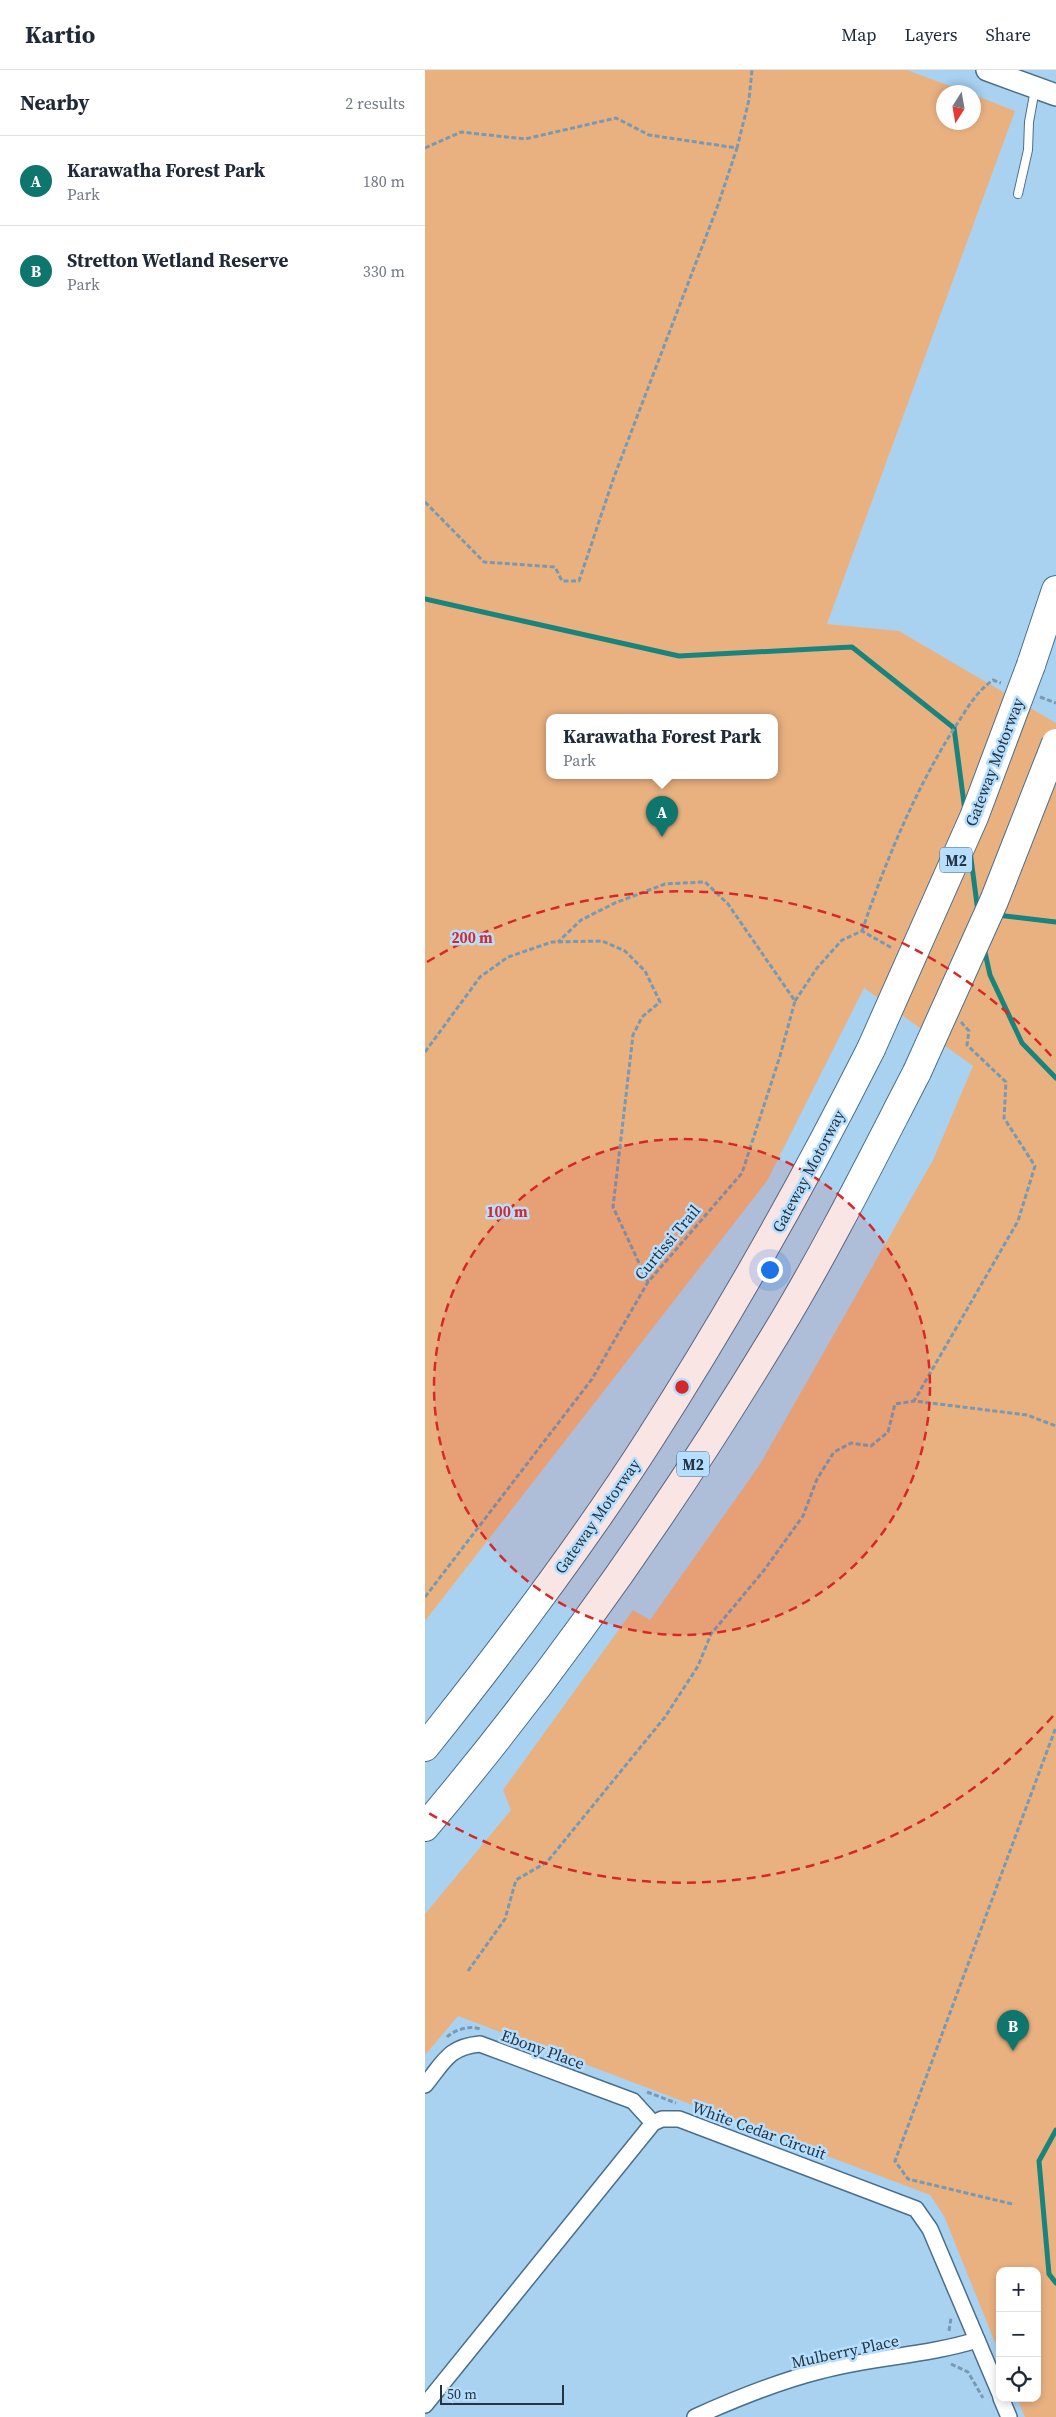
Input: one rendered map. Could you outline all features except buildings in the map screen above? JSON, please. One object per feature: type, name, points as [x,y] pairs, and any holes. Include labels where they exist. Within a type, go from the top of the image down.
[{"type":"highway","name":"Gateway Motorway","points":[[425,1747],[497,1658],[606,1505],[718,1329],[793,1201],[871,1050],[974,817],[1031,665],[1056,590]]},
{"type":"highway","name":"M2","points":[[425,1827],[522,1707],[621,1575],[719,1426],[778,1330],[872,1160],[917,1072],[994,901],[1056,743]]},
{"type":"street","points":[[987,70],[1056,95]]},
{"type":"street","name":"Ebony Place","points":[[425,2085],[451,2053],[462,2046],[480,2044],[633,2101],[653,2123]]},
{"type":"street","name":"White Cedar Circuit","points":[[653,2123],[663,2119],[679,2119],[916,2209],[931,2229],[996,2385]]},
{"type":"street","points":[[425,2405],[653,2123]]},
{"type":"street","name":"Mulberry Place","points":[[695,2417],[751,2392],[821,2370],[947,2349],[977,2340]]},
{"type":"street","points":[[1003,2402],[1009,2417]]},
{"type":"lane","points":[[1019,194],[1028,150],[1030,112],[1035,88]]},
{"type":"path","points":[[425,502],[484,562],[555,567],[562,581],[579,580],[614,477],[718,205],[737,148],[749,100],[752,70]]},
{"type":"path","points":[[425,148],[461,132],[525,139],[616,118],[649,135],[737,148]]},
{"type":"path","points":[[896,951],[863,931],[878,885],[931,764],[979,690],[993,680],[1002,684]]},
{"type":"path","points":[[1038,696],[1056,703]]},
{"type":"path","points":[[558,942],[581,920],[615,903],[665,884],[705,882],[728,904],[795,1001]]},
{"type":"path","name":"Curtissi Trail","points":[[425,1597],[592,1379],[648,1282],[742,1173],[780,1056],[795,1001],[817,968],[841,940],[863,931]]},
{"type":"path","points":[[425,1052],[480,977],[507,957],[552,942],[601,941],[625,951],[645,971],[660,1002],[642,1017],[633,1036],[613,1207],[648,1282]]},
{"type":"path","points":[[914,1401],[1018,1221],[1035,1166],[1004,1118],[1006,1082],[967,1044],[969,1031],[957,1016]]},
{"type":"path","points":[[468,1971],[505,1919],[516,1880],[547,1862],[665,1717],[698,1666],[711,1634],[765,1569],[803,1516],[817,1479],[834,1452],[851,1443],[871,1446],[888,1432],[895,1404],[914,1401],[1027,1414],[1056,1426]]},
{"type":"path","points":[[1012,2204],[908,2179],[895,2161],[1056,1727]]},
{"type":"path","points":[[441,2043],[452,2032],[475,2026],[482,2030]]},
{"type":"path","points":[[642,2090],[678,2104]]},
{"type":"path","points":[[947,2310],[951,2318],[950,2330],[942,2338],[947,2349],[949,2363],[957,2365],[968,2372],[984,2400]]},
{"type":"shaded area","points":[[425,70],[907,70],[947,85],[936,85],[936,130],[981,130],[981,98],[1015,111],[827,624],[899,631],[1056,723],[1056,2417],[1025,2417],[1019,2402],[1041,2402],[1041,2267],[996,2267],[996,2345],[944,2216],[930,2195],[458,2016],[425,2055],[425,1914],[511,1810],[503,1790],[633,1610],[650,1620],[759,1466],[933,1160],[973,1066],[864,988],[767,1181],[425,1621]]},
{"type":"waterway","points":[[425,599],[679,656],[852,647],[954,728],[965,811]]},
{"type":"waterway","points":[[970,851],[978,912]]},
{"type":"waterway","points":[[997,915],[1056,922]]},
{"type":"waterway","points":[[984,948],[990,975],[1022,1043],[1056,1078]]},
{"type":"waterway","points":[[1056,2130],[1039,2161],[1049,2274],[1056,2283]]},
{"type":"place","name":"Karawatha Forest Park","points":[[662,837]]},
{"type":"place","name":"Stretton Wetland Reserve","points":[[1013,2051]]}]
